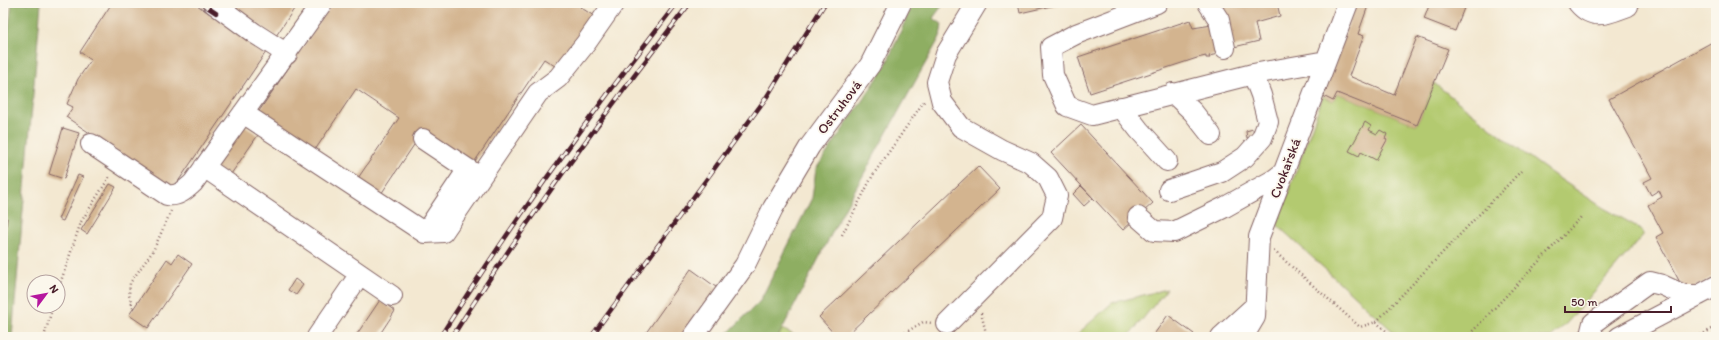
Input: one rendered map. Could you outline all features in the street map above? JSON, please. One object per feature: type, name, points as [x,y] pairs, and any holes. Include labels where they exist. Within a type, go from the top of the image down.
[{"type":"lane","points":[[213,3],[254,33],[287,54]]},
{"type":"lane","points":[[91,144],[167,195],[174,196],[180,193],[193,183],[287,54],[322,3]]},
{"type":"lane","points":[[243,113],[425,233],[538,93],[558,78],[586,43],[614,3]]},
{"type":"lane","name":"Ostruhová","points":[[694,337],[745,265],[773,208],[810,146],[870,65],[901,3]]},
{"type":"lane","points":[[947,324],[1052,218],[1058,196],[1048,178],[1031,163],[1002,150],[961,127],[942,102],[937,82],[946,54],[977,3]]},
{"type":"lane","points":[[1157,3],[1076,34],[1051,47],[1052,75],[1067,106],[1092,115],[1173,93],[1253,74],[1326,61]]},
{"type":"lane","points":[[1208,3],[1218,20],[1225,48]]},
{"type":"lane","name":"Cvokařská","points":[[1244,337],[1255,318],[1259,237],[1348,3]]},
{"type":"lane","points":[[1578,3],[1585,11],[1594,14],[1610,13],[1628,6]]},
{"type":"lane","points":[[1169,190],[1222,172],[1245,157],[1262,138],[1268,122],[1261,95],[1253,74]]},
{"type":"lane","points":[[1173,93],[1193,112],[1211,135]]},
{"type":"lane","points":[[1121,107],[1139,130],[1167,161]]},
{"type":"lane","points":[[423,139],[474,173]]},
{"type":"lane","points":[[204,166],[392,296]]},
{"type":"lane","points":[[1138,217],[1154,231],[1174,232],[1225,207],[1275,179],[1284,172]]},
{"type":"lane","points":[[317,337],[360,274]]},
{"type":"lane","points":[[1594,337],[1591,331],[1594,323],[1650,282],[1662,285],[1684,296],[1708,291]]},
{"type":"lane","points":[[1619,337],[1708,291]]},
{"type":"lane","points":[[1221,337],[1256,304]]},
{"type":"path","points":[[842,235],[873,175],[937,82]]},
{"type":"path","points":[[63,274],[81,222],[93,200],[119,163]]},
{"type":"path","points":[[1259,237],[1360,327],[1376,322],[1521,171]]},
{"type":"path","points":[[133,308],[129,295],[130,283],[152,251],[180,193]]},
{"type":"path","points":[[1467,337],[1582,216]]},
{"type":"path","points":[[977,295],[987,337]]},
{"type":"path","points":[[44,337],[51,314]]},
{"type":"path","points":[[898,337],[923,322],[947,324]]},
{"type":"path","points":[[1376,322],[1393,337]]},
{"type":"path","points":[[1697,337],[1716,327]]},
{"type":"green space","points":[[12,3],[41,3],[12,337],[3,337],[3,72]]},
{"type":"green space","points":[[913,3],[944,3],[933,18],[942,24],[940,37],[846,206],[778,337],[724,337],[760,301],[812,198],[816,169],[885,67]]},
{"type":"green space","points":[[1434,83],[1518,149],[1554,175],[1602,207],[1636,226],[1644,234],[1566,324],[1551,337],[1399,337],[1277,225],[1323,96],[1333,101],[1337,93],[1417,125]]},
{"type":"green space","points":[[1167,289],[1128,337],[1074,337],[1112,303]]},
{"type":"green space","points":[[782,329],[798,337],[778,337]]},
{"type":"building","points":[[112,3],[194,3],[266,52],[173,189],[66,117],[73,107],[67,104],[78,79],[91,60],[80,52]]},
{"type":"building","points":[[227,3],[298,3],[276,36]]},
{"type":"building","points":[[333,3],[583,3],[580,7],[594,16],[558,68],[544,59],[471,167],[422,133],[379,197],[356,181],[399,118],[356,89],[315,150],[257,114]]},
{"type":"building","points":[[1018,3],[1060,3],[1060,4],[1020,13]]},
{"type":"building","points":[[1222,3],[1277,3],[1280,16],[1255,23],[1259,41],[1234,47]]},
{"type":"building","points":[[1356,3],[1369,3],[1358,34],[1364,36],[1349,76],[1394,95],[1417,37],[1448,49],[1417,125],[1337,93],[1333,101],[1323,96]]},
{"type":"building","points":[[1430,3],[1466,3],[1455,31],[1424,19]]},
{"type":"building","points":[[1190,20],[1193,28],[1212,25],[1218,54],[1209,56],[1210,58],[1206,58],[1206,56],[1197,58],[1090,93],[1078,57]]},
{"type":"building","points":[[1716,40],[1716,275],[1685,292],[1656,237],[1663,233],[1648,205],[1662,197],[1659,190],[1651,195],[1644,182],[1652,178],[1609,99]]},
{"type":"building","points":[[1365,122],[1371,126],[1369,130],[1377,134],[1380,130],[1387,134],[1385,139],[1387,140],[1376,160],[1361,152],[1359,156],[1349,151]]},
{"type":"building","points":[[241,124],[258,135],[229,177],[213,166]]},
{"type":"building","points":[[1081,125],[1153,203],[1123,230],[1051,153]]},
{"type":"building","points":[[63,128],[79,133],[64,179],[49,174]]},
{"type":"building","points":[[1253,129],[1254,137],[1247,138],[1246,131]]},
{"type":"building","points":[[978,166],[1000,189],[845,337],[837,337],[819,317]]},
{"type":"building","points":[[78,175],[83,177],[63,221],[58,219]]},
{"type":"building","points":[[110,184],[116,187],[87,234],[81,230]]},
{"type":"building","points":[[1081,186],[1093,198],[1084,206],[1073,194]]},
{"type":"building","points":[[3,218],[7,218],[4,250],[3,250]]},
{"type":"building","points":[[178,254],[192,264],[148,328],[129,315],[167,259],[172,263]]},
{"type":"building","points":[[691,269],[720,290],[686,337],[643,337]]},
{"type":"building","points":[[295,279],[303,285],[296,295],[288,290]]},
{"type":"building","points":[[380,300],[395,311],[378,337],[355,337]]},
{"type":"building","points":[[1168,315],[1194,334],[1192,337],[1152,337]]},
{"type":"railway","points":[[201,3],[216,13]]},
{"type":"railway","points":[[440,337],[496,251],[554,167],[677,3]]},
{"type":"railway","points":[[452,337],[537,209],[628,84],[690,3]]},
{"type":"railway","points":[[591,337],[766,98],[825,3]]}]
